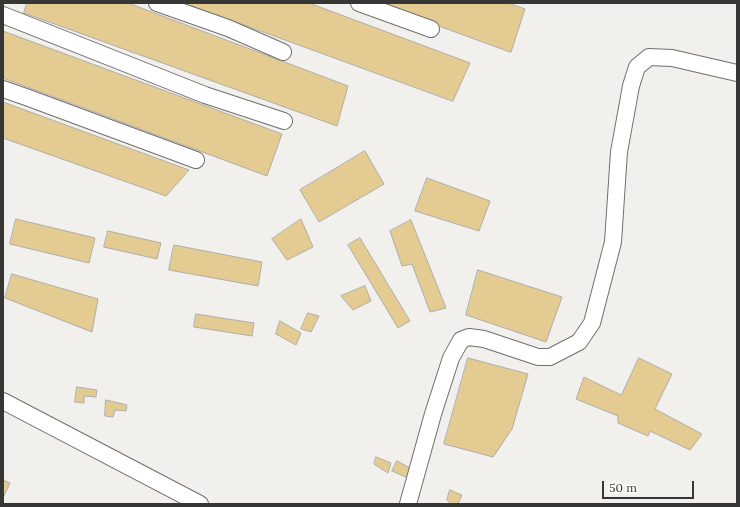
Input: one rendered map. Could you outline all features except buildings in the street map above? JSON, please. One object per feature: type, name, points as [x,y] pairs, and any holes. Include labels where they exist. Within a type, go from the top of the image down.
[{"type":"street","points":[[157,3],[228,28],[283,52]]},
{"type":"street","points":[[359,3],[431,29]]},
{"type":"street","points":[[3,15],[204,95],[284,121]]},
{"type":"street","points":[[408,504],[433,414],[451,358],[461,340],[470,337],[484,339],[538,357],[550,357],[579,342],[592,324],[613,242],[619,152],[631,86],[638,67],[649,57],[672,58],[737,73]]},
{"type":"street","points":[[3,89],[26,96],[196,160]]},
{"type":"street","points":[[3,401],[200,504]]}]
